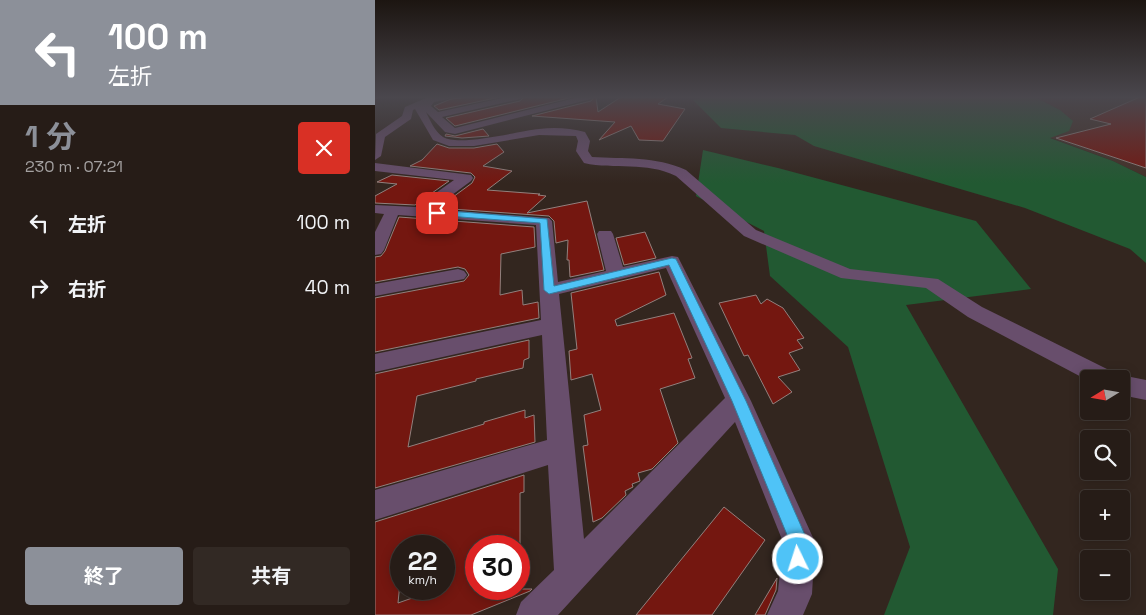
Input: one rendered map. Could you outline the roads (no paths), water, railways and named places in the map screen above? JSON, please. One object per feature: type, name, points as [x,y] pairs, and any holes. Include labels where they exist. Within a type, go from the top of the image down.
[{"type":"street","points":[[375,156],[380,136],[395,126]]},
{"type":"street","points":[[429,126],[434,135],[440,140],[449,143],[464,143],[538,132],[566,131],[581,134],[583,141],[582,151],[588,160],[669,166],[681,173],[750,233],[847,274],[931,283],[975,312],[1088,370]]},
{"type":"street","points":[[445,126],[449,130],[455,130],[472,126]]},
{"type":"street","points":[[375,167],[466,178],[419,212]]},
{"type":"street","points":[[375,250],[384,209],[544,220],[571,577]]},
{"type":"street","points":[[605,234],[616,274]]},
{"type":"street","points":[[549,290],[672,261],[739,401],[799,542],[795,594],[785,615]]},
{"type":"street","points":[[375,290],[458,275]]},
{"type":"street","points":[[375,363],[444,350],[552,325]]},
{"type":"street","points":[[1130,387],[1146,390]]},
{"type":"street","points":[[534,615],[739,401]]},
{"type":"street","points":[[375,505],[561,448]]}]
